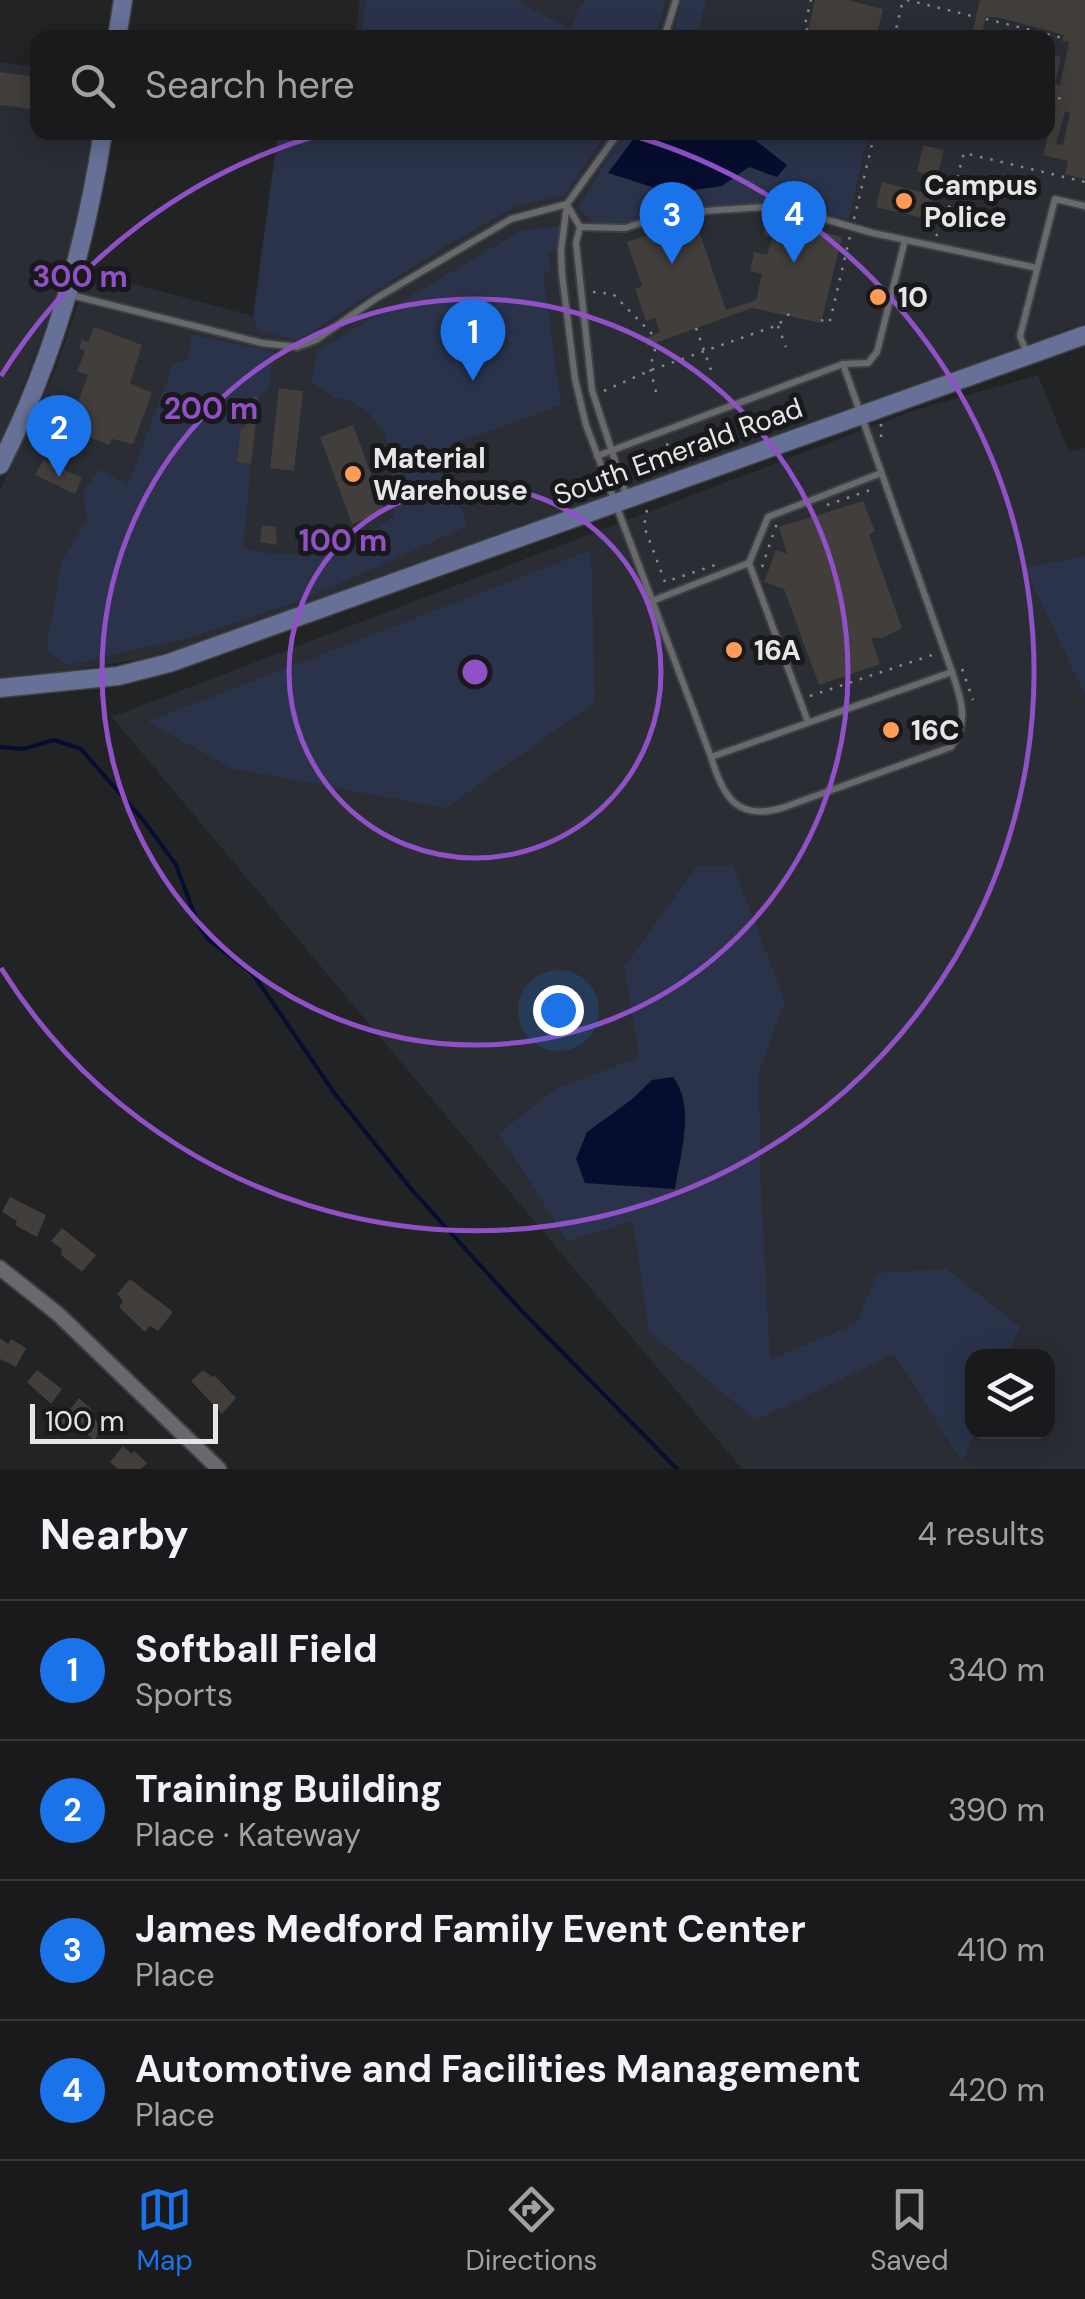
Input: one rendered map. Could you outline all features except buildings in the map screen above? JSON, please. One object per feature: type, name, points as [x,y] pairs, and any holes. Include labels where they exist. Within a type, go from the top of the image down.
[{"type":"street","points":[[118,30],[123,0]]},
{"type":"street","points":[[0,466],[46,360],[68,294],[102,140]]},
{"type":"street","name":"South Emerald Road","points":[[0,688],[100,678],[169,663],[1085,335]]},
{"type":"street","points":[[0,1268],[58,1314],[219,1469]]},
{"type":"lane","points":[[667,30],[676,0]]},
{"type":"lane","points":[[613,140],[567,204],[561,250],[575,379],[596,456],[628,498]]},
{"type":"lane","points":[[1027,356],[1020,336],[1055,198],[1085,206]]},
{"type":"lane","points":[[68,294],[227,335],[297,347],[316,340],[376,299],[511,219],[567,204]]},
{"type":"lane","points":[[567,204],[580,228],[576,243],[592,390],[628,498],[652,601],[725,792],[738,807],[748,811],[782,808],[951,747],[960,736],[964,717],[952,672],[844,364]]},
{"type":"lane","points":[[580,228],[625,228],[673,213],[786,208],[905,240],[1037,268]]},
{"type":"lane","points":[[596,456],[844,364],[868,364],[877,352],[905,240]]},
{"type":"lane","points":[[808,722],[749,563],[768,517],[881,473]]},
{"type":"lane","points":[[652,601],[749,563]]},
{"type":"lane","points":[[712,757],[952,672]]},
{"type":"path","points":[[808,30],[804,28],[812,0]]},
{"type":"path","points":[[896,30],[905,0],[976,17]]},
{"type":"path","points":[[986,19],[1031,30]]},
{"type":"path","points":[[1055,36],[1063,38]]},
{"type":"path","points":[[1055,97],[1066,100]]},
{"type":"path","points":[[928,245],[944,226],[964,152],[1085,182]]},
{"type":"path","points":[[582,292],[613,294],[653,335]]},
{"type":"path","points":[[604,392],[650,370],[778,325],[790,313]]},
{"type":"path","points":[[778,325],[786,347]]},
{"type":"path","points":[[696,328],[712,373]]},
{"type":"path","points":[[656,392],[650,370],[657,342]]},
{"type":"path","points":[[670,430],[666,450],[628,498],[650,506],[644,526],[665,582],[720,563]]},
{"type":"path","points":[[808,697],[945,651]]},
{"type":"path","points":[[961,665],[973,700]]},
{"type":"path","points":[[887,670],[894,692]]},
{"type":"path","points":[[857,680],[865,702]]},
{"type":"shaded area","points":[[360,0],[1085,0],[1085,323],[204,641],[141,659],[0,678],[0,490],[56,368],[89,272],[253,316],[277,140],[1055,140],[1055,30],[356,30]]},
{"type":"shaded area","points":[[366,0],[523,0],[522,4],[569,28],[585,0],[666,0],[657,30],[362,30]]},
{"type":"shaded area","points":[[682,0],[706,0],[699,30],[674,30]]},
{"type":"shaded area","points":[[0,62],[30,66],[30,140],[93,140],[65,276],[0,447]]},
{"type":"shaded area","points":[[277,140],[601,140],[565,195],[515,207],[297,341],[258,330],[253,317]]},
{"type":"shaded area","points":[[619,140],[866,140],[849,219],[766,203],[681,209],[623,226],[595,223],[578,208]]},
{"type":"shaded area","points":[[633,140],[755,140],[787,165],[777,177],[749,167],[722,186],[671,193],[608,173]]},
{"type":"shaded area","points":[[559,226],[565,233],[561,250],[549,253],[550,272],[543,272],[561,405],[422,456],[446,478],[468,526],[305,599],[191,637],[68,665],[46,651],[61,562],[87,520],[83,493],[98,469],[128,485],[174,362],[187,360],[192,335],[275,352],[268,389],[253,397],[241,429],[237,461],[251,464],[243,549],[306,555],[340,548],[394,516],[387,436],[368,412],[346,399],[333,397],[311,382],[317,351],[521,231]]},
{"type":"shaded area","points":[[1038,375],[1069,452],[1085,448],[1085,1469],[742,1469],[112,717],[915,410]]},
{"type":"shaded area","points":[[591,550],[595,702],[446,808],[234,769],[147,722]]},
{"type":"shaded area","points":[[1085,556],[1085,695],[1025,568]]},
{"type":"shaded area","points":[[697,866],[733,866],[785,1001],[759,1072],[770,1360],[857,1323],[877,1273],[947,1269],[1020,1327],[1010,1349],[965,1349],[965,1439],[972,1439],[962,1462],[894,1354],[756,1420],[649,1332],[633,1221],[567,1241],[499,1133],[554,1090],[639,1057],[624,967]]},
{"type":"shaded area","points":[[673,1077],[684,1102],[685,1116],[675,1189],[585,1183],[576,1159],[587,1132],[652,1080]]},
{"type":"waterway","points":[[0,747],[23,749],[54,740],[81,749],[144,821],[176,865],[199,926],[209,940],[253,974],[335,1094],[412,1190],[519,1308],[677,1469]]},
{"type":"place","name":"Campus Police","points":[[904,201]]},
{"type":"place","name":"Automotive and Facilities Management","points":[[794,263]]},
{"type":"place","name":"James Medford Family Event Center","points":[[672,264]]},
{"type":"place","name":"10","points":[[878,297]]},
{"type":"place","name":"Softball Field","points":[[473,381]]},
{"type":"place","name":"Material Warehouse","points":[[353,474]]},
{"type":"place","name":"Training Building","points":[[59,477]]},
{"type":"place","name":"16A","points":[[734,650]]},
{"type":"place","name":"16C","points":[[891,730]]}]
